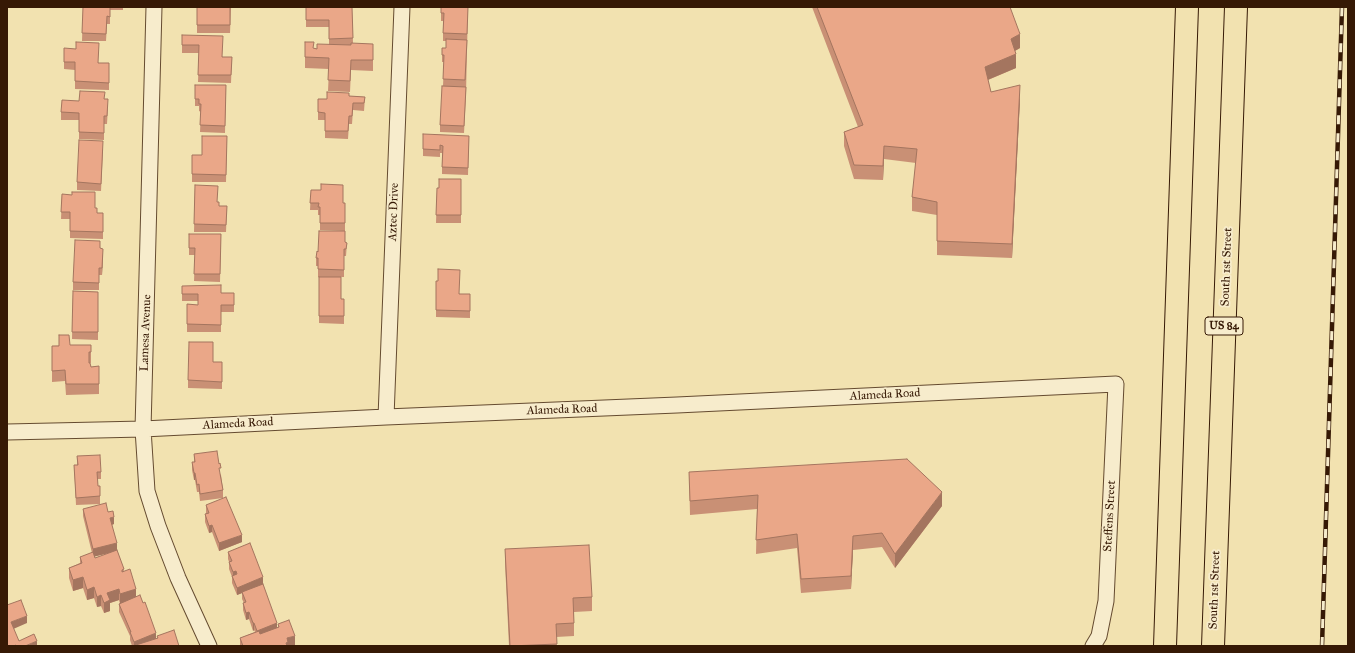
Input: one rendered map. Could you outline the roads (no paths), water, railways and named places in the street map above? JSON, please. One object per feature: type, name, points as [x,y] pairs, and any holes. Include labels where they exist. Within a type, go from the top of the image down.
[{"type":"highway","points":[[1165,646],[1187,7]]},
{"type":"highway","name":"South 1st Street","points":[[1212,646],[1236,7]]},
{"type":"street","name":"Lamesa Avenue","points":[[154,7],[143,429],[147,491],[158,526],[178,578],[209,646]]},
{"type":"street","name":"Aztec Drive","points":[[386,417],[402,7]]},
{"type":"street","name":"Alameda Road","points":[[7,432],[143,429],[1116,384]]},
{"type":"street","name":"Steffens Street","points":[[1093,646],[1099,636],[1106,600],[1116,384]]},
{"type":"railway","points":[[1322,646],[1342,7]]}]
